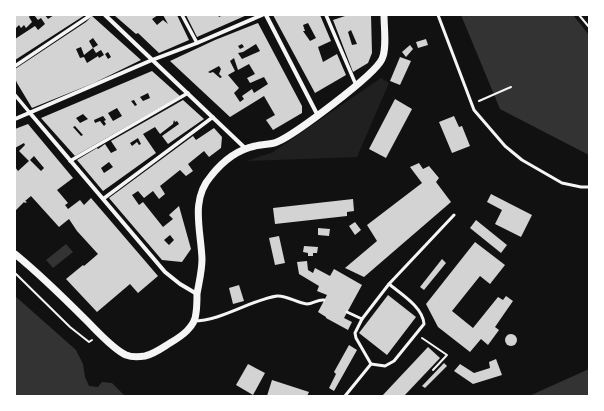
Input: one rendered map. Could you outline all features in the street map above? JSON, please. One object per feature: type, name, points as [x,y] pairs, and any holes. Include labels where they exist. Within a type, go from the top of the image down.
[{"type":"street","points":[[15,66],[90,15]]},
{"type":"street","points":[[105,15],[246,149]]},
{"type":"street","points":[[182,15],[197,43]]},
{"type":"street","points":[[15,119],[152,60],[197,43],[262,15]]},
{"type":"street","points":[[266,15],[317,114]]},
{"type":"street","points":[[326,15],[356,85]]},
{"type":"street","points":[[15,254],[33,268],[100,334],[121,352],[128,355],[145,356],[154,353],[178,338],[191,327],[196,313],[202,260],[199,197],[206,183],[230,157],[246,149],[278,141],[356,85],[376,67],[382,59],[384,45],[384,15]]},
{"type":"street","points":[[70,161],[188,93]]},
{"type":"street","points":[[15,95],[165,272],[180,284],[197,294]]},
{"type":"street","points":[[103,199],[213,117]]},
{"type":"lane","points":[[438,15],[474,110],[505,146],[522,160],[562,183],[589,187]]},
{"type":"lane","points":[[370,364],[356,338],[355,333],[362,319],[389,284],[454,215]]},
{"type":"lane","points":[[370,364],[385,366],[394,361],[424,324],[422,315],[414,305],[389,284]]},
{"type":"lane","points":[[194,321],[204,321],[279,296],[308,304],[322,299],[324,300]]},
{"type":"lane","points":[[347,312],[362,319]]},
{"type":"lane","points":[[345,396],[370,364]]},
{"type":"path","points":[[579,15],[589,27]]},
{"type":"path","points":[[472,104],[510,87]]},
{"type":"path","points":[[15,273],[70,327],[89,342]]},
{"type":"path","points":[[416,334],[446,355],[433,370]]},
{"type":"shaded area","points":[[461,15],[573,15],[589,35],[589,155],[500,109]]},
{"type":"shaded area","points":[[381,78],[389,83],[357,157],[247,161],[273,152]]},
{"type":"shaded area","points":[[66,244],[73,252],[53,268],[46,260]]},
{"type":"shaded area","points":[[15,296],[76,350],[83,364],[85,377],[89,386],[98,387],[102,382],[112,383],[125,396],[15,396]]},
{"type":"shaded area","points":[[589,369],[589,396],[529,396]]},
{"type":"building","points":[[15,15],[30,15],[29,17],[32,22],[26,28],[24,25],[21,28],[19,25],[15,29]]},
{"type":"building","points":[[34,15],[45,15],[48,19],[54,15],[85,15],[15,60],[15,39],[35,26],[38,30],[45,24],[41,18],[38,20]]},
{"type":"building","points":[[114,15],[158,15],[152,19],[157,25],[163,20],[168,24],[163,15],[177,15],[189,40],[159,53],[138,33],[136,34]]},
{"type":"building","points":[[186,15],[218,15],[219,17],[223,15],[247,15],[197,37]]},
{"type":"building","points":[[273,15],[320,15],[331,41],[318,47],[323,62],[337,54],[346,75],[315,93]],"holes":[[[308,23],[316,38],[310,41],[303,31],[305,31],[303,25]]]},
{"type":"building","points":[[348,15],[371,15],[372,53],[368,63],[353,72],[333,20]],"holes":[[[351,30],[357,44],[352,45],[348,32]]]},
{"type":"building","points":[[92,16],[141,60],[94,83],[32,108],[17,83],[15,78],[15,69],[86,22]],"holes":[[[93,38],[98,45],[93,48],[89,41]],[[81,47],[84,55],[93,48],[96,53],[101,50],[104,55],[99,58],[98,56],[87,63],[84,57],[80,58],[76,49]],[[108,52],[111,57],[108,59],[105,54]]]},
{"type":"building","points":[[258,23],[302,106],[302,113],[273,130],[266,120],[275,115],[264,96],[230,117],[170,61],[215,40]],"holes":[[[242,44],[244,47],[240,49],[238,46]],[[256,44],[260,51],[242,59],[238,53],[243,52]],[[234,58],[238,70],[249,64],[255,74],[247,78],[250,83],[264,77],[268,84],[254,93],[252,89],[242,96],[244,99],[240,102],[234,93],[239,88],[228,75],[235,71],[230,61]],[[219,66],[221,69],[219,74],[222,77],[220,78],[213,72],[208,72]]]},
{"type":"building","points":[[426,39],[428,45],[418,48],[416,42]]},
{"type":"building","points":[[410,45],[413,49],[406,57],[402,52]]},
{"type":"building","points":[[400,57],[411,61],[400,85],[390,81]]},
{"type":"building","points":[[152,71],[180,96],[75,156],[41,118]],"holes":[[[148,93],[150,98],[143,101],[140,97]],[[134,100],[137,105],[135,106],[131,101]],[[117,108],[122,116],[113,121],[108,113]],[[83,114],[88,119],[80,123],[76,118]],[[103,116],[106,120],[104,121],[106,124],[104,126],[100,121],[95,123],[94,120]],[[75,126],[83,135],[81,136],[73,127]]]},
{"type":"building","points":[[395,99],[412,109],[386,158],[369,149]]},
{"type":"building","points":[[183,100],[204,119],[168,144],[162,136],[179,124],[177,121],[175,122],[174,120],[173,124],[160,134],[155,127],[143,134],[156,153],[103,191],[77,160],[105,144],[111,153],[117,150],[111,141]],"holes":[[[138,138],[141,144],[139,145],[137,142],[132,146],[130,143]],[[109,162],[113,167],[104,173],[101,168]]]},
{"type":"building","points":[[454,116],[459,127],[462,126],[470,146],[452,153],[439,122]]},
{"type":"building","points":[[28,124],[73,178],[57,190],[68,203],[65,205],[68,209],[80,200],[84,205],[91,198],[158,276],[138,293],[130,284],[97,312],[66,279],[98,254],[77,231],[69,219],[59,227],[31,196],[25,201],[27,202],[24,202],[15,211],[15,167],[18,171],[29,161],[19,151],[25,145],[24,143],[15,148],[15,129]],"holes":[[[34,156],[44,168],[41,171],[30,160]]]},
{"type":"building","points":[[214,128],[222,137],[221,148],[209,157],[204,151],[188,164],[193,171],[186,176],[180,170],[160,186],[165,194],[159,199],[153,191],[144,198],[138,191],[132,195],[139,205],[143,202],[163,227],[173,219],[169,215],[179,206],[191,249],[182,262],[162,260],[109,198],[193,136],[196,140]],"holes":[[[170,235],[174,240],[169,245],[164,240]]]},
{"type":"building","points":[[419,163],[423,169],[429,166],[439,178],[436,182],[451,202],[364,277],[345,268],[377,241],[367,225],[422,183],[410,167]]},
{"type":"building","points":[[491,194],[532,215],[521,237],[495,224],[502,210],[487,202]]},
{"type":"building","points":[[353,199],[354,211],[347,212],[347,216],[275,224],[273,208]]},
{"type":"building","points":[[476,220],[507,245],[501,253],[470,228]]},
{"type":"building","points":[[355,222],[361,230],[355,235],[349,226]]},
{"type":"building","points":[[318,228],[330,229],[329,236],[318,235]]},
{"type":"building","points":[[279,236],[285,263],[275,265],[269,238]]},
{"type":"building","points":[[475,242],[505,265],[490,284],[480,276],[452,311],[473,328],[498,297],[503,300],[506,296],[513,301],[495,327],[499,330],[488,345],[481,339],[470,352],[438,327],[426,304]]},
{"type":"building","points":[[304,246],[318,247],[317,253],[313,253],[313,256],[308,256],[308,253],[303,252]]},
{"type":"building","points":[[442,259],[446,263],[424,290],[420,287]]},
{"type":"building","points":[[307,261],[308,270],[313,273],[315,268],[330,276],[334,269],[362,285],[344,318],[352,322],[348,330],[318,312],[327,295],[317,291],[319,286],[299,274],[297,262]]},
{"type":"building","points":[[239,285],[244,301],[233,304],[229,288]]},
{"type":"building","points":[[388,295],[416,317],[387,355],[359,333]]},
{"type":"building","points":[[511,334],[515,336],[517,340],[515,344],[511,346],[507,344],[505,340],[507,336]]},
{"type":"building","points":[[349,345],[357,350],[334,391],[329,388],[336,374],[334,372]]},
{"type":"building","points":[[428,347],[440,358],[404,396],[382,396]]},
{"type":"building","points":[[496,359],[502,375],[473,384],[454,371],[460,364],[474,373],[490,368],[489,362]]},
{"type":"building","points":[[444,363],[447,366],[425,388],[422,386]]},
{"type":"building","points":[[248,364],[265,373],[253,395],[236,385]]},
{"type":"building","points":[[272,380],[309,392],[307,396],[267,396]]}]
